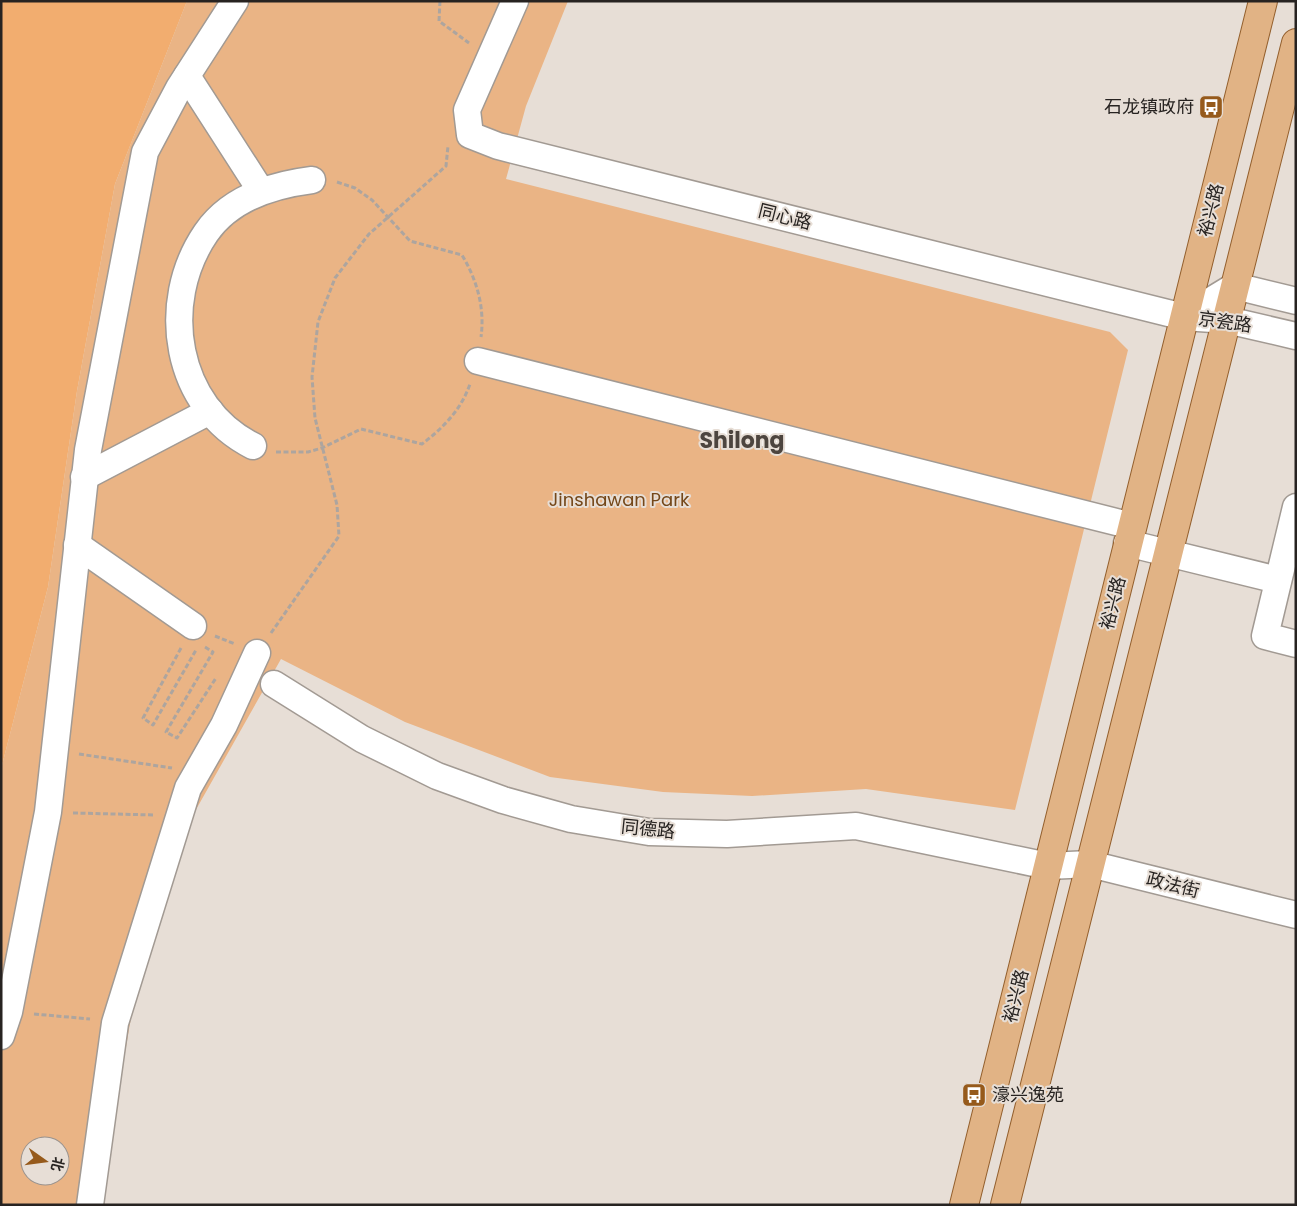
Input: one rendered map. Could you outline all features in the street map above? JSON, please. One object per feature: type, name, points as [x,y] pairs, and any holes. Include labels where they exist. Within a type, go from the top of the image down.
[{"type":"main road","name":"裕兴路","points":[[964,1205],[1263,1]]},
{"type":"main road","points":[[1005,1205],[1296,43]]},
{"type":"street","points":[[5,1024],[48,812],[88,450],[145,152],[187,76],[235,1]]},
{"type":"street","points":[[481,49],[515,1]]},
{"type":"street","name":"同心路","points":[[481,49],[467,110],[470,136],[498,146],[1184,317]]},
{"type":"street","points":[[187,76],[261,191]]},
{"type":"street","points":[[253,446],[239,439],[215,419],[184,366],[179,334],[180,300],[190,265],[207,232],[233,207],[261,191],[282,184],[312,180]]},
{"type":"street","name":"京瓷路","points":[[1184,317],[1235,286],[1296,301]]},
{"type":"street","name":"京瓷路","points":[[1184,317],[1226,320],[1296,336]]},
{"type":"street","points":[[478,361],[1130,534],[1168,553],[1278,580]]},
{"type":"street","points":[[84,477],[210,411]]},
{"type":"street","points":[[1296,507],[1265,636],[1296,644]]},
{"type":"street","points":[[77,545],[193,626]]},
{"type":"street","points":[[90,1205],[115,1023],[188,788],[224,725],[257,653]]},
{"type":"street","name":"同德路","points":[[274,684],[362,739],[437,776],[503,800],[571,819],[649,832],[727,834],[856,826],[1048,866]]},
{"type":"street","name":"政法街","points":[[1048,866],[1090,864],[1296,915]]},
{"type":"path","points":[[440,1],[439,21],[481,49]]},
{"type":"path","points":[[217,676],[177,738],[166,732],[213,652],[199,644],[153,725],[143,718],[193,626],[257,653],[339,536],[337,505],[315,418],[312,377],[318,322],[335,278],[369,234],[446,166],[449,137]]},
{"type":"path","points":[[253,446],[264,451],[292,453],[322,448],[360,429],[422,444],[445,426],[466,395],[478,361],[482,332],[481,303],[474,275],[462,255],[410,241],[372,200],[355,188],[332,181],[312,180]]},
{"type":"path","points":[[56,750],[182,769]]},
{"type":"path","points":[[48,812],[163,816]]},
{"type":"path","points":[[5,1024],[96,1020]]},
{"type":"green space","name":"Jinshawan Park","points":[[187,1],[568,1],[526,106],[506,179],[1110,332],[1128,350],[1015,810],[866,789],[752,796],[663,792],[550,777],[405,722],[281,659],[176,845],[133,1006],[99,1205],[1,1205],[1,769],[48,587],[77,391],[115,184]]},
{"type":"shaded area","points":[[1,1],[187,1],[115,184],[77,391],[48,587],[1,769]]},
{"type":"place","name":"石龙镇政府","points":[[1211,107]]},
{"type":"place","name":"濠兴逸苑","points":[[974,1095]]},
{"type":"district","name":"Shilong","points":[[742,440]]}]
